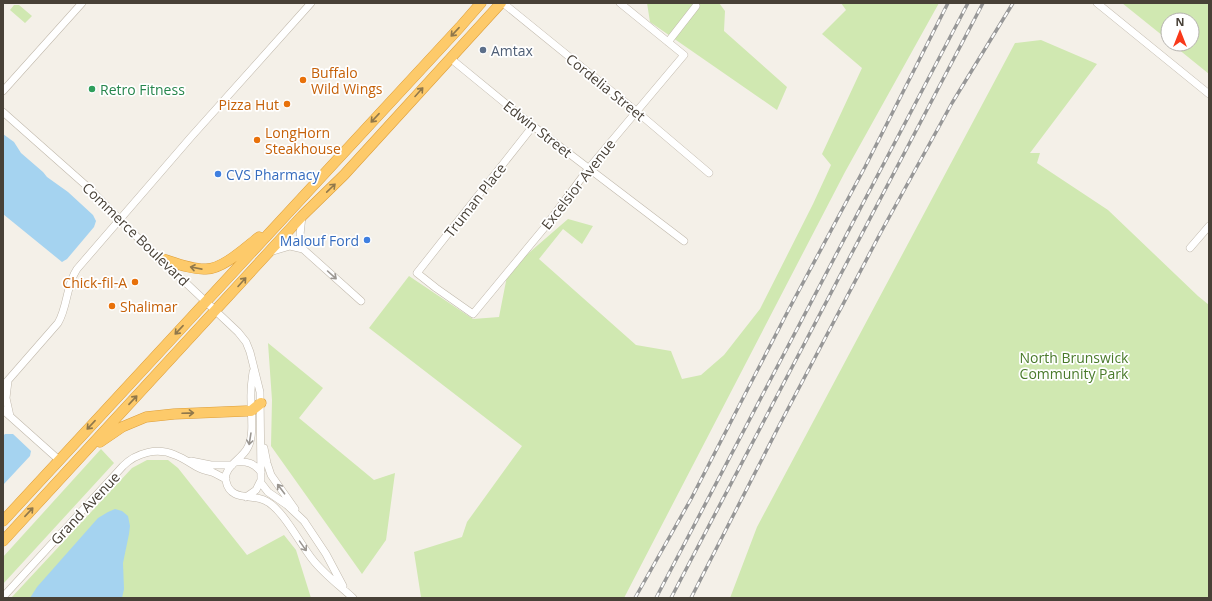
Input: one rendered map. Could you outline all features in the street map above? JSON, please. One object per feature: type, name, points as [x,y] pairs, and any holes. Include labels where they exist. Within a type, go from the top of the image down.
[{"type":"highway","points":[[3,521],[481,3]]},
{"type":"highway","points":[[3,540],[216,311],[302,216],[344,175],[502,3]]},
{"type":"highway","points":[[160,258],[195,268],[210,269],[227,261],[277,224]]},
{"type":"highway","points":[[78,459],[122,427],[146,417],[166,414],[251,411],[261,403]]},
{"type":"street","points":[[3,91],[82,3]]},
{"type":"street","points":[[10,416],[6,398],[6,383],[58,323],[63,312],[70,283],[75,272],[191,137],[311,3]]},
{"type":"street","name":"Cordelia Street","points":[[502,3],[636,111],[709,173]]},
{"type":"street","points":[[620,3],[668,42],[696,6]]},
{"type":"street","points":[[1097,3],[1209,94]]},
{"type":"street","name":"Excelsior Avenue","points":[[473,314],[545,227],[589,168],[684,55],[668,42]]},
{"type":"street","name":"Edwin Street","points":[[450,58],[533,126],[684,241]]},
{"type":"street","name":"Commerce Boulevard","points":[[3,112],[90,189],[238,332],[246,342],[260,392],[262,435],[260,456],[261,473]]},
{"type":"street","name":"Truman Place","points":[[473,314],[417,273],[533,126]]},
{"type":"street","points":[[302,216],[300,235],[303,249]]},
{"type":"street","points":[[1190,248],[1209,226]]},
{"type":"street","points":[[268,253],[290,246],[303,249],[361,301]]},
{"type":"street","name":"Commerce Boulevard","points":[[234,463],[245,452],[250,443],[251,393],[254,367]]},
{"type":"street","points":[[3,410],[59,460]]},
{"type":"street","points":[[262,435],[265,458],[271,475],[304,520],[326,554],[346,592]]},
{"type":"street","name":"Grand Avenue","points":[[3,597],[130,461],[142,454],[156,451],[171,453],[197,468],[214,473],[226,479]]},
{"type":"street","name":"Grand Avenue","points":[[181,458],[206,464],[234,463]]},
{"type":"street","points":[[246,497],[254,493],[260,483],[261,473],[256,466],[244,461],[234,463],[228,469],[226,479],[228,487],[232,493],[238,496],[246,497],[263,499],[275,507],[314,561],[353,598]]},
{"type":"street","points":[[260,483],[268,492],[287,505],[304,520]]},
{"type":"green space","points":[[647,3],[719,3],[725,11],[724,31],[787,87],[777,110],[650,22]]},
{"type":"green space","points":[[841,3],[939,3],[845,172],[624,598],[420,598],[414,552],[462,537],[467,522],[522,446],[369,328],[409,276],[473,319],[499,317],[508,271],[568,219],[593,226],[582,244],[563,229],[539,259],[636,345],[671,351],[682,379],[701,375],[724,355],[760,309],[831,165],[822,154],[862,68],[822,34],[846,10]]},
{"type":"green space","points":[[1122,3],[1209,3],[1209,74],[1182,52],[1200,52],[1200,12],[1160,12],[1160,34]]},
{"type":"green space","points":[[14,5],[19,5],[32,16],[25,23],[10,10]]},
{"type":"green space","name":"North Brunswick Community Park","points":[[1041,40],[1097,64],[1030,153],[1040,153],[1037,163],[1108,210],[1209,305],[1209,598],[730,598],[757,527],[1015,43]]},
{"type":"green space","points":[[268,343],[323,388],[299,418],[374,480],[395,473],[386,540],[362,574],[271,446],[272,400]]},
{"type":"green space","points":[[101,449],[114,463],[3,584],[3,557]]},
{"type":"green space","points":[[147,460],[168,460],[178,468],[247,555],[284,535],[296,550],[311,598],[11,598],[132,468]]},
{"type":"water","points":[[3,134],[14,142],[21,153],[47,177],[68,192],[93,215],[96,221],[94,227],[67,259],[62,262],[3,214]]},
{"type":"water","points":[[5,434],[13,434],[31,451],[30,456],[3,485],[3,436]]},
{"type":"water","points":[[115,509],[122,511],[128,516],[130,526],[123,563],[124,589],[122,598],[30,598],[37,587],[98,518]]},
{"type":"railway","points":[[635,598],[691,499],[789,309],[865,167],[948,3]]},
{"type":"railway","points":[[656,598],[968,3]]},
{"type":"railway","points":[[671,598],[983,3]]},
{"type":"railway","points":[[691,598],[881,232],[952,103],[1013,3]]},
{"type":"place","name":"Amtax","points":[[483,50]]},
{"type":"place","name":"Buffalo Wild Wings","points":[[303,80]]},
{"type":"place","name":"Retro Fitness","points":[[92,89]]},
{"type":"place","name":"Pizza Hut","points":[[287,104]]},
{"type":"place","name":"LongHorn Steakhouse","points":[[257,140]]},
{"type":"place","name":"CVS Pharmacy","points":[[218,174]]},
{"type":"place","name":"Malouf Ford","points":[[367,240]]},
{"type":"place","name":"Chick-fil-A","points":[[135,282]]},
{"type":"place","name":"Shalimar","points":[[112,306]]}]
